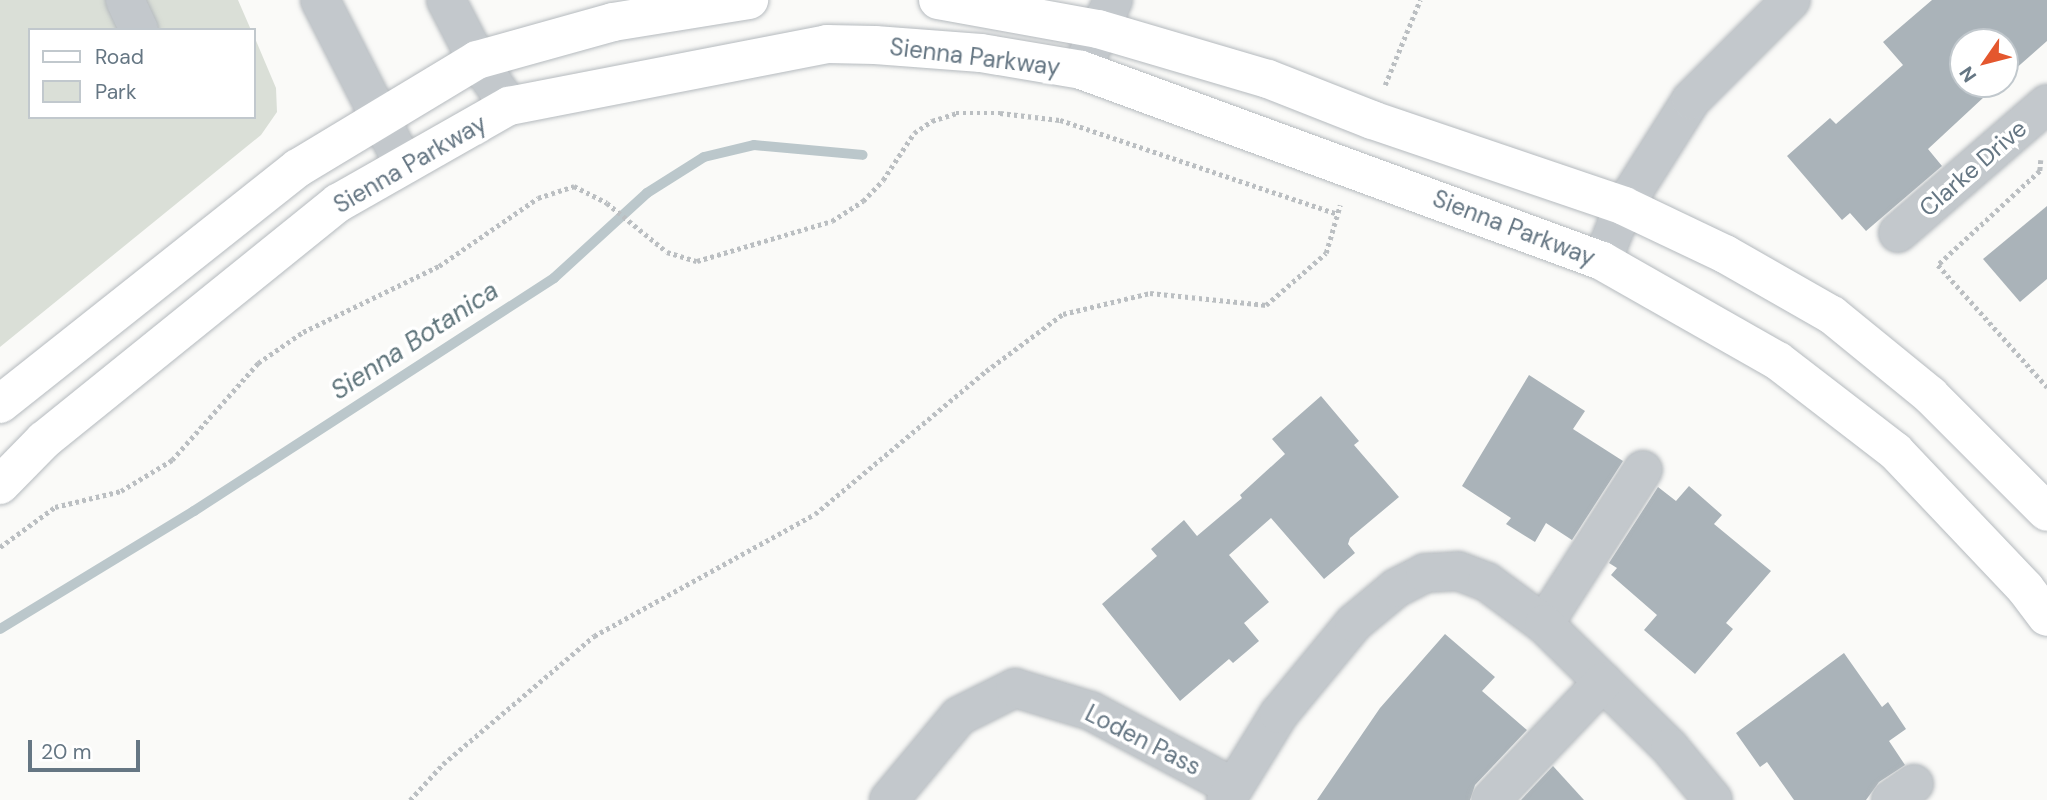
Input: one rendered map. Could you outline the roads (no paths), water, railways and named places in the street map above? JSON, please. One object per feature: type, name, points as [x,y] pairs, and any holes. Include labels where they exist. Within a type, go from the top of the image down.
[{"type":"main road","points":[[0,404],[298,168],[378,116],[477,60],[613,22],[709,3],[750,0]]},
{"type":"main road","name":"Sienna Parkway","points":[[938,0],[1105,14],[1372,120],[1623,206],[1725,254],[1832,316],[1930,394],[2047,512]]},
{"type":"main road","name":"Sienna Parkway","points":[[0,485],[44,440],[338,203],[509,106],[827,44],[981,53],[1081,70],[1355,168],[1602,261],[1778,361],[1895,451],[2025,588],[2047,617]]},
{"type":"street","points":[[125,0],[138,28]]},
{"type":"street","points":[[320,0],[404,165]]},
{"type":"street","points":[[446,0],[477,60],[509,106]]},
{"type":"street","points":[[1602,261],[1623,206],[1690,100],[1791,0]]},
{"type":"street","points":[[1081,70],[1105,14]]},
{"type":"street","name":"Clarke Drive","points":[[1898,233],[2046,107]]},
{"type":"street","points":[[1544,624],[1643,470]]},
{"type":"street","points":[[1230,794],[1315,665],[1354,623],[1396,588],[1425,573],[1458,571],[1487,582],[1544,624],[1671,748],[1713,800]]},
{"type":"street","points":[[1491,800],[1603,682]]},
{"type":"street","name":"Loden Pass","points":[[888,800],[959,716],[1015,688],[1091,710],[1230,794]]},
{"type":"waterway","name":"Sienna Botanica","points":[[0,629],[194,511],[554,278],[647,193],[704,157],[754,145],[863,155]]}]
